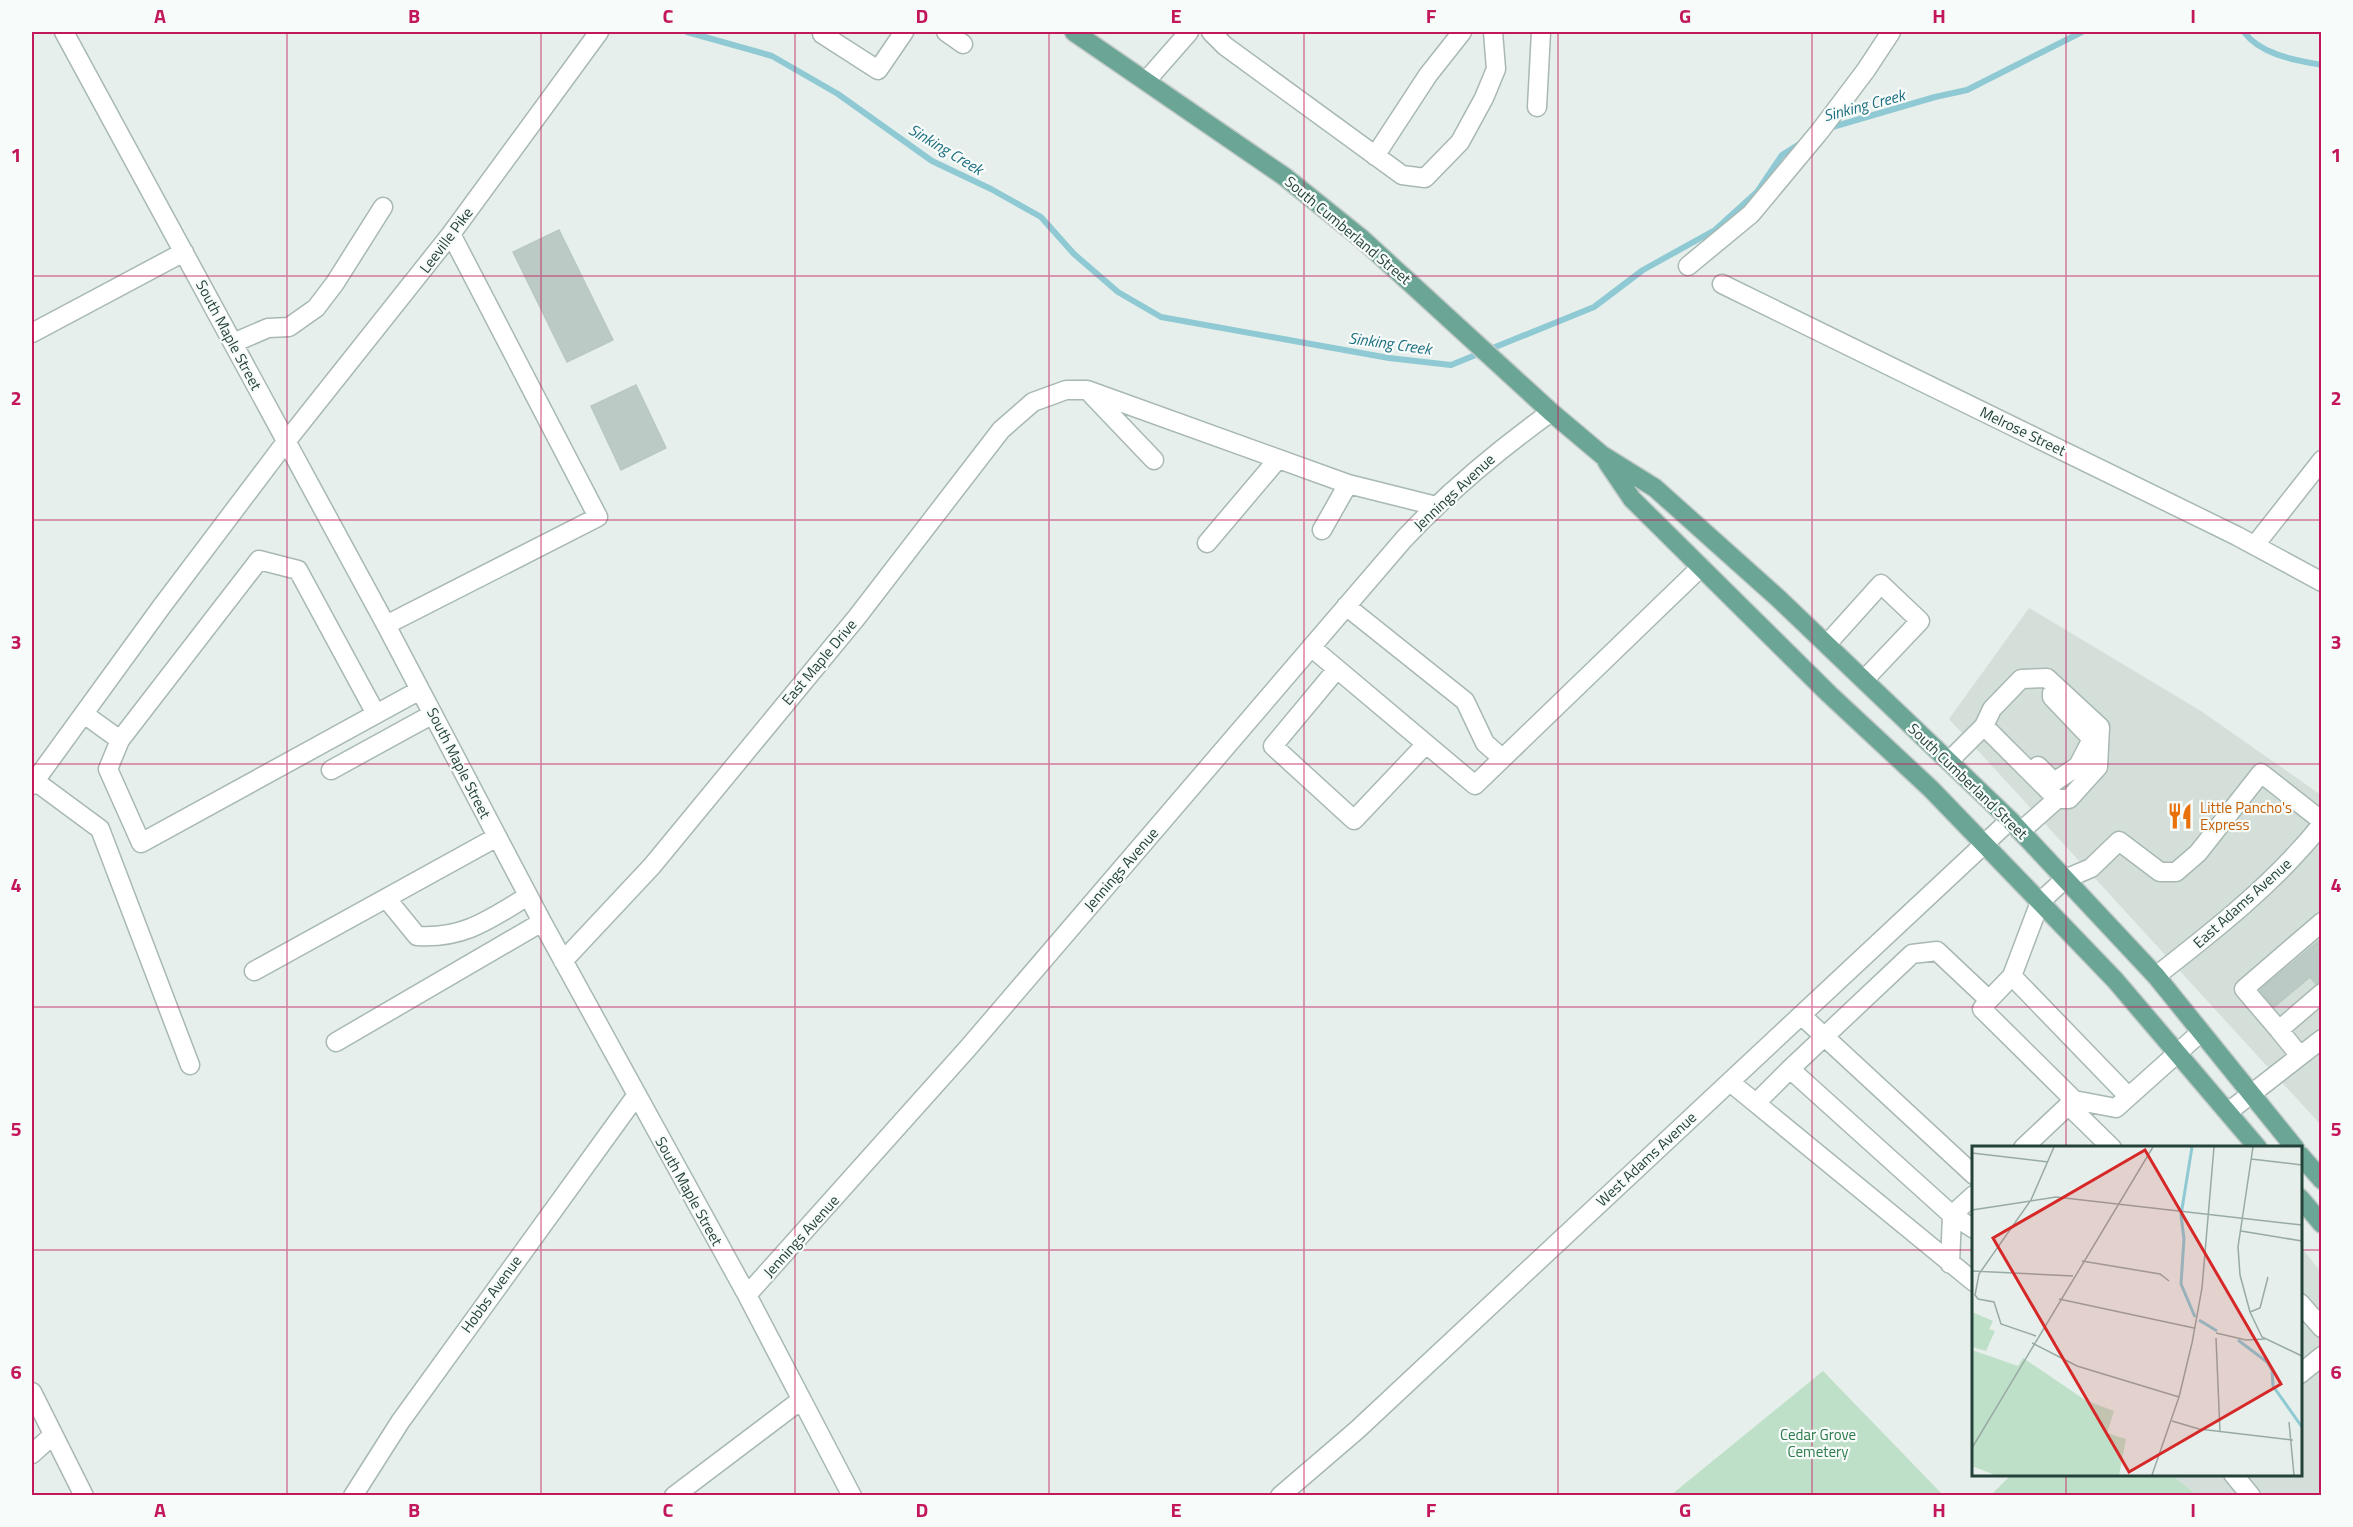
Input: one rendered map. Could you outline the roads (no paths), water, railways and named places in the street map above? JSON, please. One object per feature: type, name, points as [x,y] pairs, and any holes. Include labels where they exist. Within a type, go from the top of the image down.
[{"type":"main road","name":"South Cumberland Street","points":[[1074,32],[1285,177],[1406,277],[1551,412],[1602,455],[1655,488],[1827,644],[2015,825],[2066,879],[2156,976],[2293,1146]]},
{"type":"main road","name":"South Cumberland Street","points":[[1602,455],[1632,499],[1984,844],[2115,980],[2256,1146]]},
{"type":"main road","points":[[2302,1156],[2322,1180]]},
{"type":"main road","points":[[2302,1199],[2322,1224]]},
{"type":"street","name":"South Maple Street","points":[[64,32],[234,343],[285,443],[386,625],[636,1096],[747,1295],[852,1496]]},
{"type":"street","name":"Leeville Pike","points":[[33,783],[285,443],[451,234],[598,32]]},
{"type":"street","points":[[824,32],[822,34],[878,70],[904,32]]},
{"type":"street","points":[[946,32],[963,44]]},
{"type":"street","points":[[1146,81],[1189,32]]},
{"type":"street","points":[[1211,32],[1225,46],[1402,175],[1425,178],[1460,142],[1484,98],[1496,69],[1493,32]]},
{"type":"street","points":[[1375,156],[1428,75],[1462,32]]},
{"type":"street","points":[[1537,107],[1541,32]]},
{"type":"street","points":[[1688,266],[1751,214],[1820,131],[1866,70],[1891,32]]},
{"type":"street","points":[[234,343],[268,328],[289,327],[316,308],[335,283],[383,207]]},
{"type":"street","points":[[386,625],[598,517],[451,234]]},
{"type":"street","points":[[32,333],[184,252]]},
{"type":"street","name":"Melrose Street","points":[[1722,284],[2255,545],[2322,582]]},
{"type":"street","name":"East Maple Drive","points":[[563,961],[652,866],[857,617],[1001,430],[1033,402],[1066,390],[1087,390]]},
{"type":"street","points":[[1087,390],[1348,484],[1436,506]]},
{"type":"street","points":[[1087,390],[1154,460]]},
{"type":"street","name":"Jennings Avenue","points":[[747,1295],[937,1083],[1346,606],[1436,506],[1500,449],[1551,412]]},
{"type":"street","points":[[1207,543],[1278,459]]},
{"type":"street","points":[[2255,545],[2322,460]]},
{"type":"street","points":[[1322,530],[1348,484]]},
{"type":"street","points":[[376,714],[298,570],[259,560],[120,740],[108,769],[141,843],[420,690]]},
{"type":"street","points":[[1311,647],[1474,785],[1701,567]]},
{"type":"street","points":[[1827,644],[1881,584],[1920,621],[1864,680]]},
{"type":"street","points":[[1346,606],[1465,702],[1485,743],[1502,758]]},
{"type":"street","points":[[1337,669],[1273,746],[1354,820],[1426,744]]},
{"type":"street","points":[[1949,761],[1988,731],[1992,709],[2021,679],[2047,678],[2052,681],[2052,697],[2091,739],[2078,766],[2055,782],[2005,734],[1988,731]]},
{"type":"street","name":"West Adams Avenue","points":[[1280,1496],[1340,1446],[1984,844],[2057,799],[2068,799],[2098,767],[2100,727],[2052,681]]},
{"type":"street","points":[[84,714],[120,740]]},
{"type":"street","points":[[331,770],[433,714]]},
{"type":"street","points":[[1988,731],[2057,799]]},
{"type":"street","points":[[2110,1146],[1982,1010],[2012,976],[2040,902],[2066,879],[2091,868],[2119,841],[2160,872],[2176,872],[2198,853],[2261,773],[2320,830]]},
{"type":"street","points":[[33,783],[100,829],[190,1065]]},
{"type":"street","name":"East Adams Avenue","points":[[2156,976],[2211,934],[2263,887],[2320,830]]},
{"type":"street","points":[[254,971],[497,837]]},
{"type":"street","points":[[386,898],[417,936],[434,937],[474,929],[528,896]]},
{"type":"street","points":[[336,1042],[542,922]]},
{"type":"street","points":[[2300,1056],[2244,989],[2322,922]]},
{"type":"street","points":[[1889,933],[1912,954]]},
{"type":"street","points":[[1756,1103],[1912,954],[1937,951],[1989,1000]]},
{"type":"street","points":[[2012,976],[2128,1096]]},
{"type":"street","points":[[2279,1030],[2322,993]]},
{"type":"street","points":[[1801,1015],[1972,1173]]},
{"type":"street","points":[[2025,1146],[2071,1103],[2116,1107],[2201,1032]]},
{"type":"street","points":[[2228,1112],[2322,1039]]},
{"type":"street","points":[[1790,1069],[1952,1215],[1972,1228]]},
{"type":"street","points":[[1730,1082],[1972,1280]]},
{"type":"street","name":"Hobbs Avenue","points":[[353,1496],[400,1422],[636,1096]]},
{"type":"street","points":[[1950,1264],[1952,1215],[1972,1197]]},
{"type":"street","points":[[2302,1304],[2322,1328]]},
{"type":"street","points":[[2302,1373],[2322,1356]]},
{"type":"street","points":[[32,1392],[84,1496]]},
{"type":"street","points":[[674,1496],[801,1400]]},
{"type":"street","points":[[32,1454],[53,1435]]},
{"type":"street","points":[[2235,1476],[2251,1496]]},
{"type":"waterway","name":"Sinking Creek","points":[[687,32],[772,56],[838,94],[932,161],[991,189],[1041,217],[1074,254],[1118,292],[1161,317],[1389,358],[1451,365],[1594,307],[1643,270],[1715,230],[1757,192],[1782,155],[1801,143]]},
{"type":"waterway","name":"Sinking Creek","points":[[1829,128],[1967,90],[2082,32]]},
{"type":"waterway","name":"Sinking Creek","points":[[2244,32],[2251,40],[2269,51],[2322,65]]},
{"type":"place","name":"Little Pancho's Express","points":[[2180,816]]},
{"type":"park label","name":"Cedar Grove Cemetery","points":[[1818,1442]]}]
